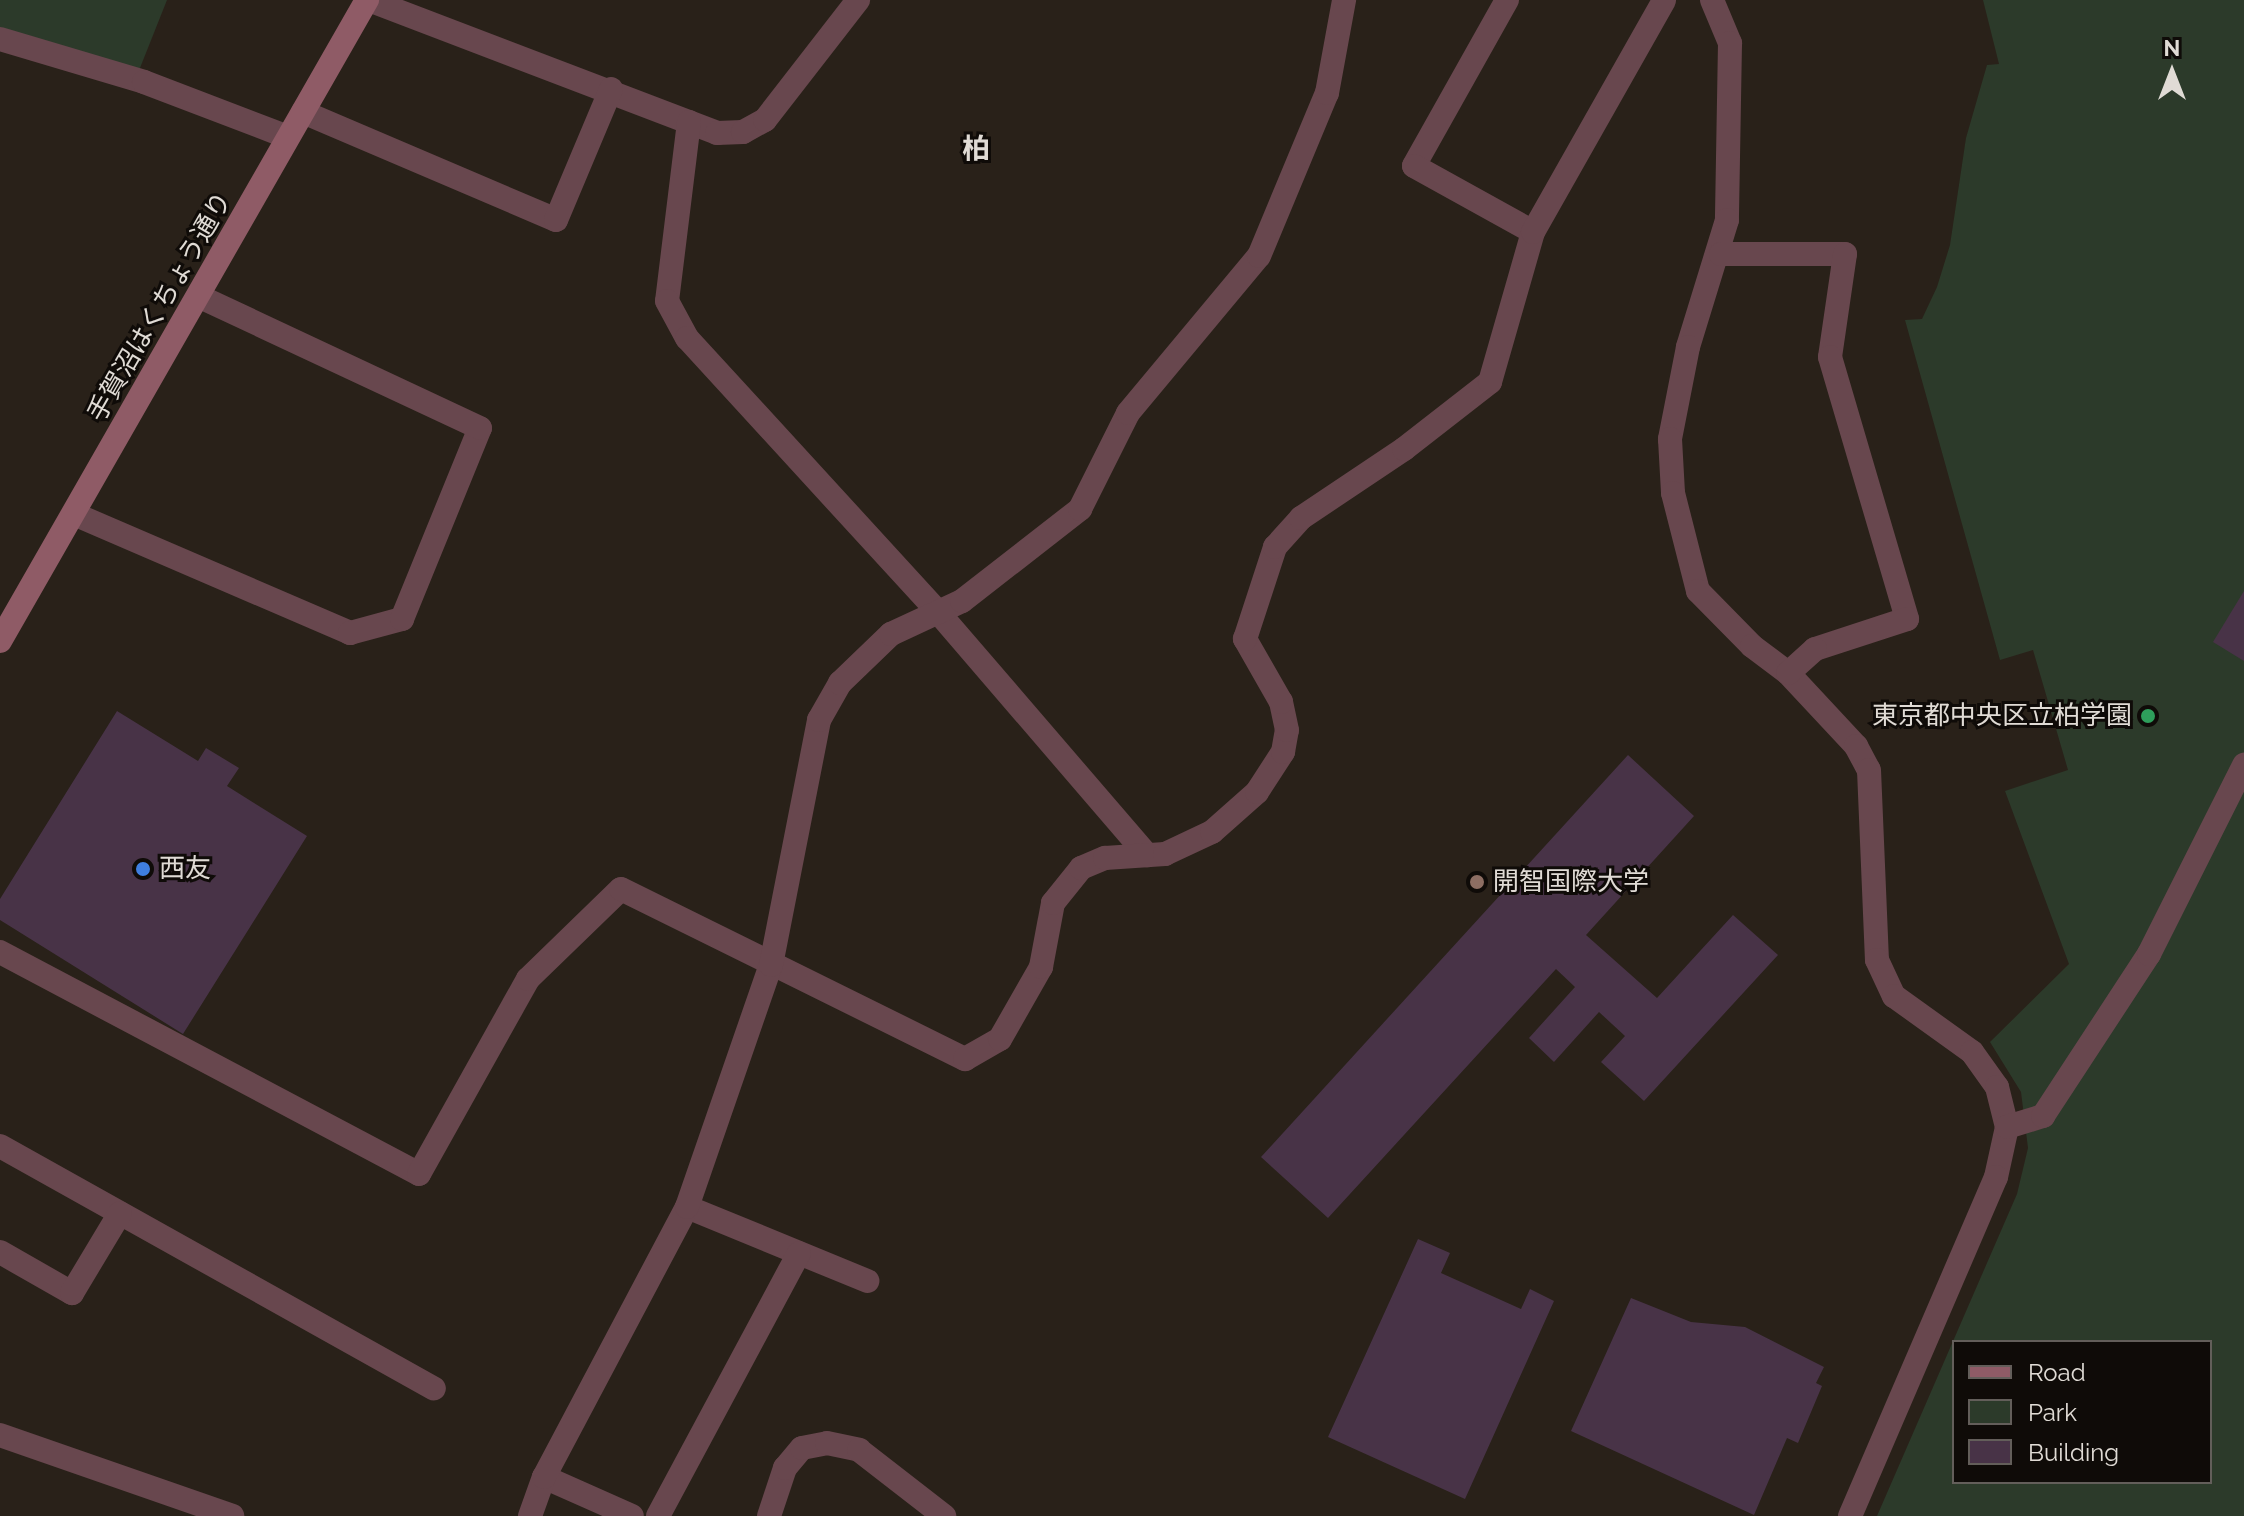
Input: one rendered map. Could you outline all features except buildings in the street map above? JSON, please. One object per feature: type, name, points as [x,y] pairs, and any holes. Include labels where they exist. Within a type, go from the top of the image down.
[{"type":"street","points":[[368,0],[611,89],[717,133],[743,132],[765,120],[858,0]]},
{"type":"street","name":"手賀沼はくちょう通り","points":[[0,641],[8,613],[74,514],[368,0]]},
{"type":"street","points":[[530,1516],[544,1477],[687,1207],[771,965],[819,720],[840,683],[891,634],[962,601],[1080,509],[1128,413],[1259,256],[1327,93],[1344,0]]},
{"type":"street","points":[[1507,0],[1414,166],[1533,232]]},
{"type":"street","points":[[0,952],[419,1174],[528,979],[621,889],[965,1059],[1000,1039],[1041,967],[1053,903],[1081,868],[1105,858],[1165,854],[1212,832],[1257,792],[1283,752],[1287,730],[1281,702],[1245,639],[1275,547],[1301,518],[1479,395],[1490,382],[1533,232],[1664,0]]},
{"type":"street","points":[[1712,0],[1730,43],[1727,220],[1721,254],[1688,347],[1670,439],[1673,493],[1698,591],[1752,646],[1788,673],[1856,746],[1869,770],[1877,960],[1894,996],[1972,1052],[1997,1087],[2007,1127],[1996,1177],[1850,1516]]},
{"type":"street","points":[[0,39],[144,82],[288,137]]},
{"type":"street","points":[[303,112],[556,220],[611,89]]},
{"type":"street","points":[[689,122],[667,301],[687,338],[938,612],[1147,855]]},
{"type":"street","points":[[1721,254],[1845,254],[1830,357],[1907,619],[1815,649],[1788,673]]},
{"type":"street","points":[[74,514],[350,633],[402,619],[480,428],[198,296]]},
{"type":"street","points":[[2007,1127],[2043,1116],[2149,954],[2244,765]]},
{"type":"street","points":[[0,1146],[434,1389]]},
{"type":"street","points":[[687,1207],[867,1281]]},
{"type":"street","points":[[0,1252],[72,1293],[120,1213]]},
{"type":"street","points":[[658,1516],[799,1253]]},
{"type":"street","points":[[0,1435],[232,1516]]},
{"type":"street","points":[[769,1516],[785,1468],[802,1448],[827,1443],[859,1450],[944,1516]]},
{"type":"street","points":[[544,1477],[632,1516]]},
{"type":"green space","points":[[0,0],[167,0],[138,73],[0,29]]},
{"type":"green space","name":"東京都中央区立柏学園","points":[[1983,0],[2244,0],[2244,1516],[1877,1516],[1952,1344],[1952,1484],[2212,1484],[2212,1340],[1954,1340],[2017,1194],[2028,1148],[2021,1092],[1990,1042],[2069,964],[2005,791],[2068,770],[2033,650],[2000,660],[1905,320],[1922,319],[1937,287],[1950,245],[1966,138],[1987,65],[1999,64]]},
{"type":"place","name":"東京都中央区立柏学園","points":[[2148,716]]},
{"type":"place","name":"西友","points":[[143,869]]},
{"type":"place","name":"開智国際大学","points":[[1477,882]]},
{"type":"district","name":"柏","points":[[976,149]]}]
